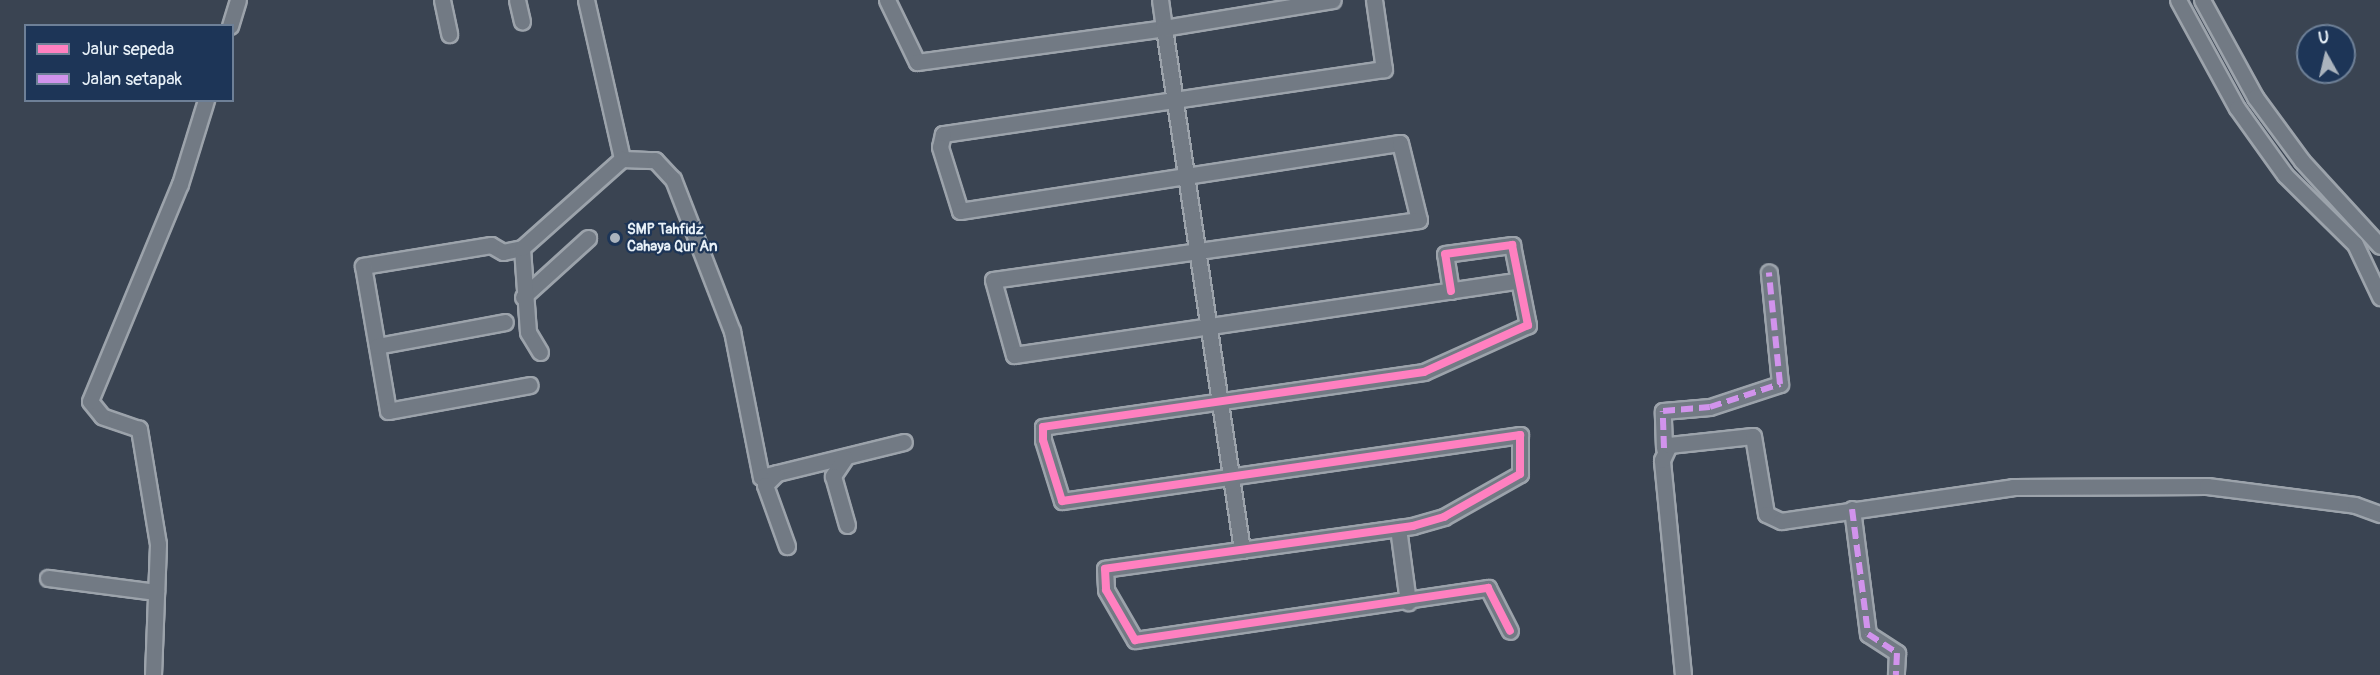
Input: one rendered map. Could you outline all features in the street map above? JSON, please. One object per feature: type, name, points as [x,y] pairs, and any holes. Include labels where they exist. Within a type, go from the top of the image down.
[{"type":"street","points":[[231,24],[238,0]]},
{"type":"street","points":[[442,0],[449,34]]},
{"type":"street","points":[[517,0],[522,21]]},
{"type":"street","points":[[586,0],[622,159]]},
{"type":"street","points":[[887,0],[917,62],[1164,28],[1333,0]]},
{"type":"street","points":[[1160,0],[1242,550]]},
{"type":"street","points":[[1374,0],[1384,69],[943,134],[940,147],[960,211],[1400,143],[1419,220],[1198,248],[993,280],[993,294],[1014,355],[1515,281]]},
{"type":"street","points":[[2178,0],[2237,108],[2285,175],[2360,254],[2380,297]]},
{"type":"street","points":[[2202,0],[2255,97],[2302,161],[2380,245],[2360,254]]},
{"type":"street","points":[[153,675],[158,544],[139,429],[102,416],[90,401],[180,184],[205,102]]},
{"type":"street","points":[[530,385],[388,411],[363,267],[491,245],[503,252],[522,248],[622,159],[655,159],[673,179],[732,331],[761,477],[904,442]]},
{"type":"street","points":[[523,297],[588,238]]},
{"type":"street","points":[[1451,291],[1445,254],[1512,245],[1515,281],[1528,325],[1424,372],[1220,398],[1043,427],[1043,440],[1062,501],[1521,435],[1520,474],[1444,517],[1398,528],[1105,569],[1106,590],[1135,640],[1408,602],[1488,588],[1510,631]]},
{"type":"street","points":[[522,248],[523,297],[528,332],[540,352]]},
{"type":"street","points":[[1683,675],[1663,411],[1710,407],[1780,384],[1769,273]]},
{"type":"street","points":[[377,346],[506,322]]},
{"type":"street","points":[[1664,448],[1754,436],[1763,505],[1773,519],[2013,487],[2207,486],[2345,503],[2380,514]]},
{"type":"street","points":[[845,458],[833,476],[847,525]]},
{"type":"street","points":[[777,473],[765,484],[787,546]]},
{"type":"street","points":[[1852,509],[1868,634],[1896,653],[1896,675]]},
{"type":"street","points":[[1398,528],[1408,602]]},
{"type":"street","points":[[48,578],[156,592]]},
{"type":"marked path","points":[[1664,448],[1663,411],[1710,407],[1780,384],[1769,273]]},
{"type":"marked path","points":[[1852,509],[1868,634],[1897,653],[1896,675]]},
{"type":"cycle path","points":[[1451,291],[1445,254],[1512,245],[1528,325],[1424,372],[1043,427],[1043,440],[1062,501],[1520,435],[1520,474],[1444,517],[1413,526],[1105,569],[1106,590],[1135,640],[1488,588],[1510,631]]},
{"type":"place","name":"SMP Tahfidz Cahaya Qur An","points":[[615,238]]}]
